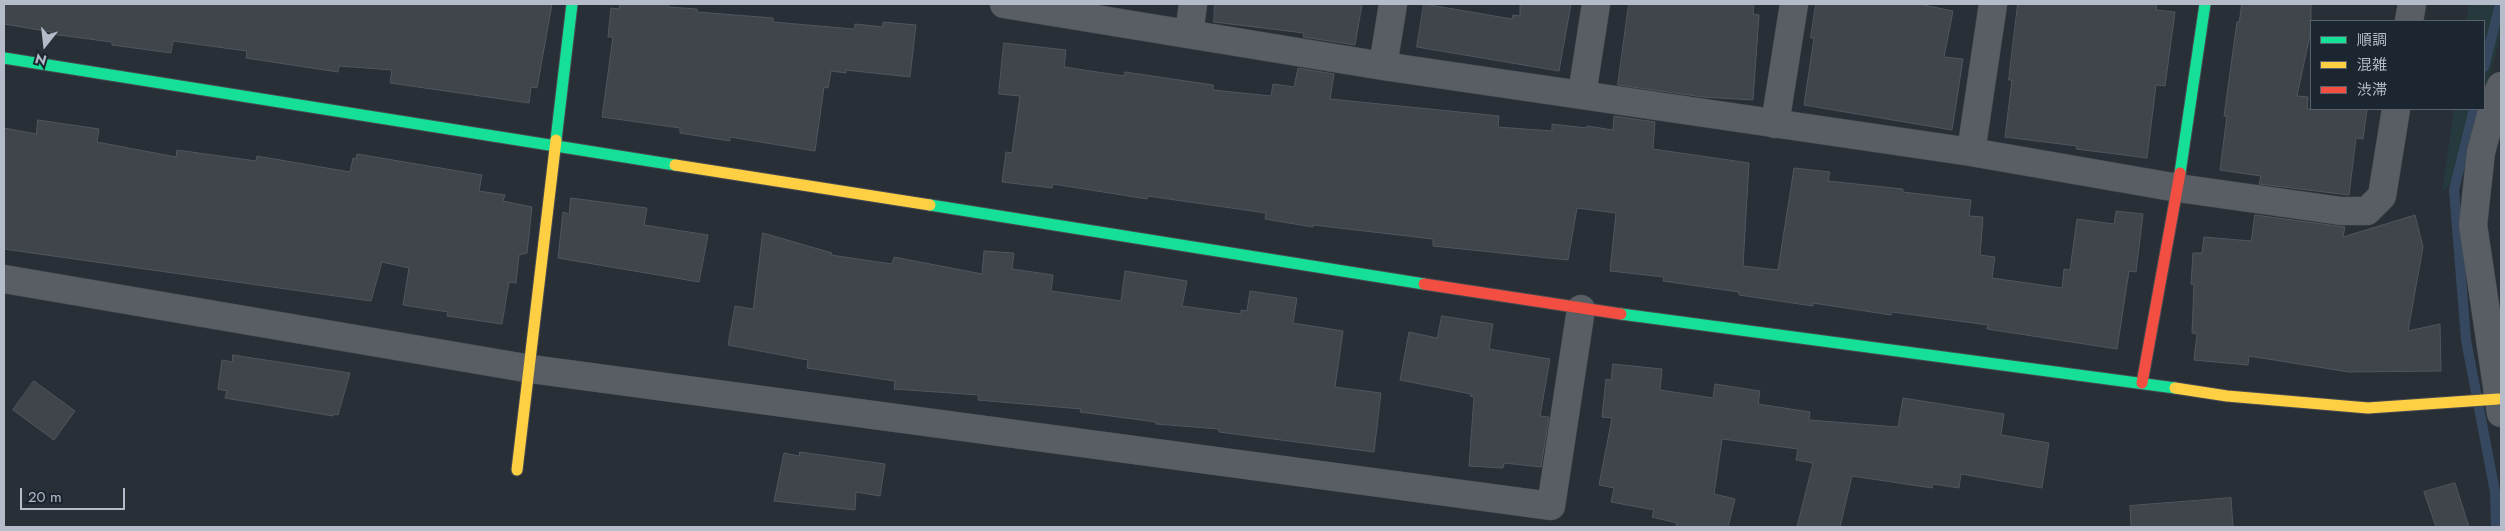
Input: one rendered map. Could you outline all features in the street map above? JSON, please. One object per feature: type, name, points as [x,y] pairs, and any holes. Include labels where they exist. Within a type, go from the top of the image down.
[{"type":"street","points":[[517,470],[531,369],[572,4]]},
{"type":"street","points":[[1004,4],[1383,66],[1970,152],[2178,188],[2341,211],[2367,212],[2382,196],[2396,110]]},
{"type":"street","points":[[1189,34],[1193,4]]},
{"type":"street","points":[[1383,66],[1393,4]]},
{"type":"street","points":[[1582,94],[1596,4]]},
{"type":"street","points":[[1776,124],[1794,4]]},
{"type":"street","points":[[1970,152],[1993,4]]},
{"type":"street","points":[[2142,383],[2178,188],[2205,4]]},
{"type":"street","points":[[2409,20],[2412,4]]},
{"type":"street","points":[[4,58],[1581,308],[2142,383],[2226,396],[2368,408],[2464,401],[2496,404],[2473,225],[2481,152],[2496,97],[2501,86]]},
{"type":"street","points":[[4,279],[531,369],[1551,506],[1581,308]]},
{"type":"shaded area","points":[[2469,4],[2501,4],[2501,34],[2485,93],[2485,20],[2466,20]]},
{"type":"shaded area","points":[[2454,110],[2481,110],[2463,176],[2442,191]]},
{"type":"building","points":[[4,4],[552,4],[537,88],[531,87],[529,103],[390,83],[392,70],[339,66],[338,72],[246,58],[247,51],[173,41],[171,53],[112,45],[112,42],[51,34],[51,32],[4,24]]},
{"type":"building","points":[[620,4],[668,4],[668,7],[697,9],[697,12],[773,18],[773,22],[854,29],[855,24],[883,27],[883,22],[916,25],[910,77],[846,70],[846,73],[831,71],[828,88],[824,87],[815,151],[730,137],[730,141],[680,133],[680,128],[602,117],[613,37],[608,37],[611,8],[619,9]]},
{"type":"building","points":[[1215,4],[1362,4],[1355,45],[1303,37],[1304,33],[1214,22]]},
{"type":"building","points":[[1424,4],[1512,19],[1513,15],[1520,16],[1520,4],[1571,4],[1559,71],[1417,47]]},
{"type":"building","points":[[1629,4],[1754,4],[1753,14],[1759,15],[1753,100],[1703,97],[1618,85]]},
{"type":"building","points":[[1816,4],[1919,4],[1953,11],[1944,57],[1963,59],[1952,130],[1804,105],[1814,38],[1811,38]]},
{"type":"building","points":[[2018,4],[2157,4],[2156,10],[2175,12],[2165,86],[2156,85],[2147,158],[2076,149],[2077,146],[2005,137],[2012,80],[2009,80]]},
{"type":"building","points":[[2242,4],[2311,4],[2310,35],[2297,96],[2308,97],[2307,109],[2310,110],[2367,110],[2363,139],[2356,138],[2349,195],[2259,184],[2261,176],[2220,170],[2227,116],[2224,116],[2237,22],[2239,22]]},
{"type":"building","points":[[1004,43],[1066,50],[1064,67],[1124,76],[1125,72],[1213,85],[1213,90],[1271,96],[1273,84],[1294,87],[1298,68],[1334,74],[1330,99],[1499,116],[1498,127],[1552,131],[1552,124],[1613,130],[1614,116],[1655,122],[1653,149],[1749,163],[1743,266],[1778,270],[1794,168],[1830,172],[1828,181],[1903,189],[1903,192],[1971,200],[1969,216],[1983,217],[1980,255],[1995,257],[1992,278],[2062,288],[2064,269],[2070,270],[2077,219],[2114,224],[2116,211],[2143,214],[2136,272],[2129,271],[2117,349],[1987,329],[1988,325],[1892,312],[1891,315],[1813,303],[1813,306],[1739,295],[1739,292],[1663,281],[1664,277],[1610,271],[1616,213],[1577,208],[1568,260],[1433,246],[1433,239],[1313,225],[1313,227],[1265,219],[1266,213],[1148,196],[1147,199],[1053,184],[1052,188],[1002,182],[1006,152],[1012,153],[1020,96],[999,94]]},
{"type":"building","points":[[38,120],[99,129],[97,142],[176,157],[177,150],[256,161],[257,156],[350,172],[353,158],[356,159],[357,154],[482,175],[479,191],[505,195],[503,201],[532,207],[527,253],[519,255],[516,283],[509,282],[502,324],[447,316],[448,312],[403,305],[409,268],[382,262],[371,301],[4,249],[4,128],[36,134]]},
{"type":"building","points":[[571,198],[647,208],[644,225],[708,235],[699,282],[558,258],[563,212],[569,214]]},
{"type":"building","points":[[2255,215],[2345,227],[2343,237],[2415,215],[2423,247],[2408,331],[2440,324],[2441,371],[2349,372],[2249,356],[2248,365],[2194,360],[2197,334],[2192,333],[2194,284],[2191,284],[2193,253],[2202,253],[2204,237],[2251,241]]},
{"type":"building","points":[[763,233],[832,253],[831,255],[892,264],[894,257],[982,274],[984,251],[1014,253],[1012,269],[1053,275],[1051,291],[1121,301],[1125,271],[1187,281],[1182,306],[1241,314],[1241,310],[1247,311],[1250,291],[1297,298],[1293,323],[1343,331],[1335,387],[1381,393],[1374,452],[1219,432],[1219,429],[1156,424],[1156,422],[1080,412],[1081,409],[978,400],[979,395],[894,389],[895,381],[807,368],[808,360],[728,345],[735,306],[753,309]]},
{"type":"building","points":[[1442,316],[1493,324],[1489,349],[1550,359],[1540,416],[1549,417],[1541,467],[1504,463],[1503,468],[1469,466],[1474,397],[1470,396],[1471,394],[1400,380],[1409,332],[1437,338]]},
{"type":"building","points":[[233,355],[350,373],[338,415],[334,414],[333,416],[225,398],[227,391],[218,389],[222,360],[232,362]]},
{"type":"building","points":[[1613,364],[1662,369],[1660,390],[1713,398],[1715,384],[1760,391],[1758,404],[1810,412],[1809,420],[1898,427],[1903,398],[2004,414],[2001,435],[2049,443],[2042,488],[1961,474],[1959,488],[1933,484],[1932,488],[1852,476],[1840,527],[1797,527],[1813,463],[1796,460],[1798,449],[1722,439],[1714,494],[1735,499],[1728,527],[1676,527],[1677,523],[1652,517],[1654,510],[1611,502],[1614,488],[1599,485],[1612,418],[1602,417],[1606,379],[1611,380]]},
{"type":"building","points":[[34,381],[75,411],[54,440],[13,410]]},
{"type":"building","points":[[800,452],[885,464],[880,496],[856,492],[855,510],[774,501],[784,453],[799,456]]},
{"type":"building","points":[[2455,483],[2469,527],[2436,527],[2424,492]]},
{"type":"building","points":[[2231,498],[2233,527],[2131,527],[2130,506]]},
{"type":"waterway","points":[[2485,63],[2500,4]]},
{"type":"waterway","points":[[2474,110],[2454,190],[2466,340],[2495,492],[2496,527]]},
{"type":"traffic: fast","points":[[556,140],[572,4]]},
{"type":"traffic: fast","points":[[2180,173],[2205,4]]},
{"type":"traffic: fast","points":[[4,58],[675,165]]},
{"type":"traffic: fast","points":[[930,205],[1424,284]]},
{"type":"traffic: fast","points":[[1621,314],[2175,388]]},
{"type":"traffic: slow","points":[[517,470],[556,140]]},
{"type":"traffic: slow","points":[[675,165],[930,205]]},
{"type":"traffic: slow","points":[[2175,388],[2227,396],[2368,408],[2498,399]]},
{"type":"traffic: jam","points":[[2142,383],[2180,173]]},
{"type":"traffic: jam","points":[[1424,284],[1621,314]]}]
